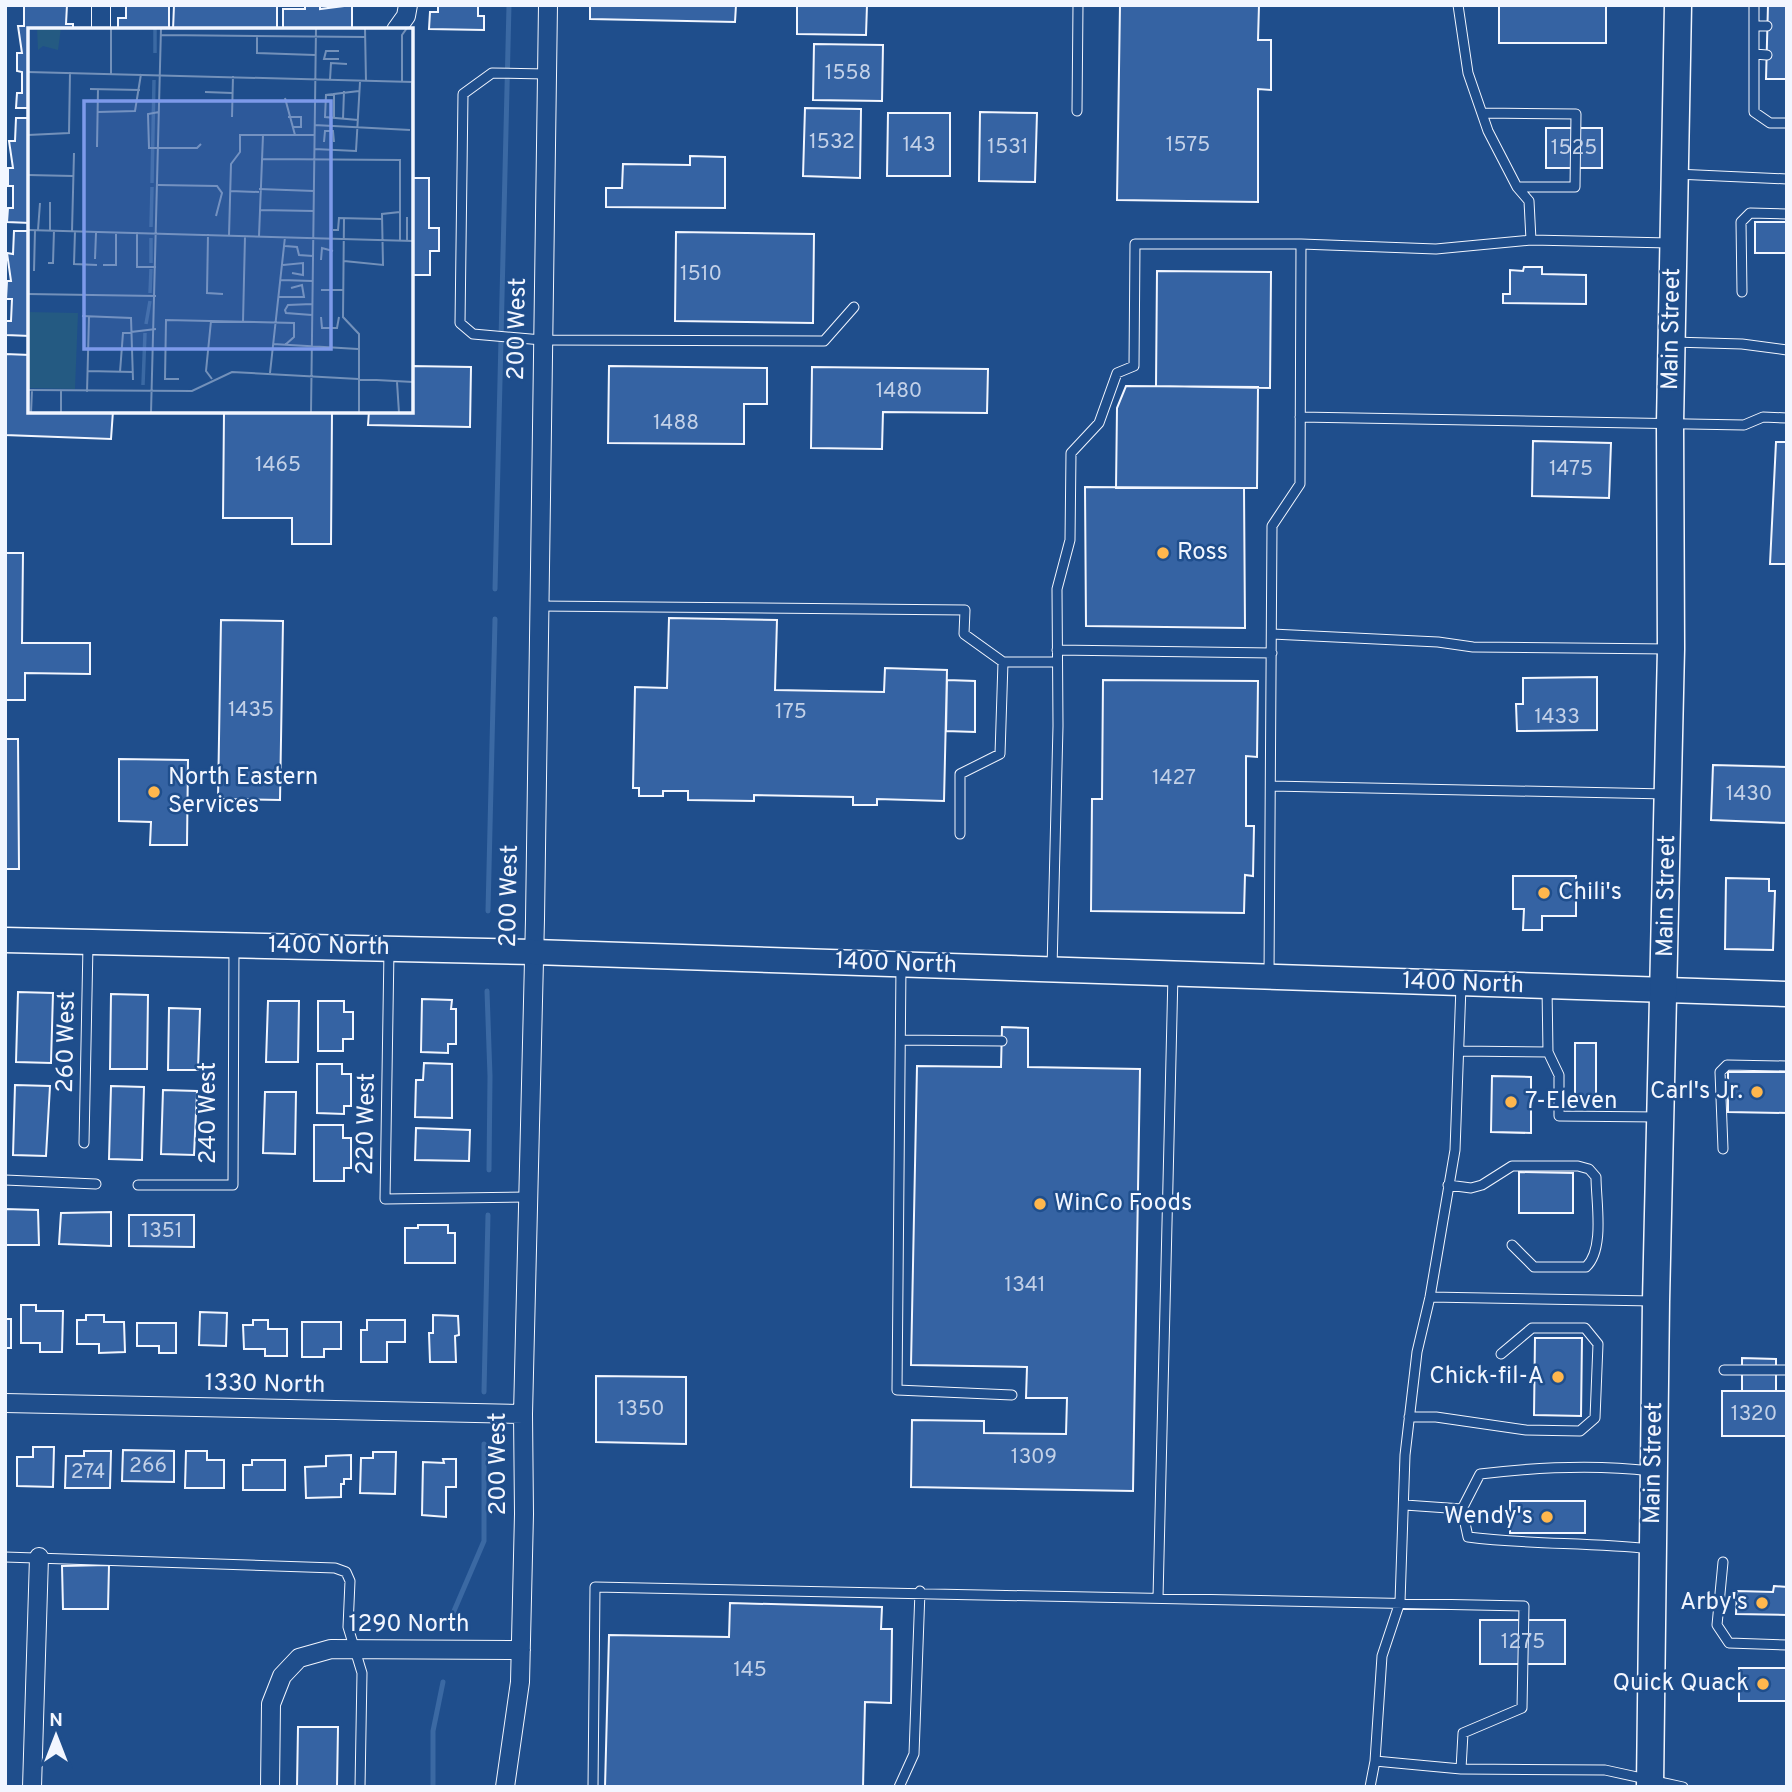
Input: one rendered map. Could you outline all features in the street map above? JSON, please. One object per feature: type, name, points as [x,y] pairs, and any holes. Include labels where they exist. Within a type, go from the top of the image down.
[{"type":"main road","name":"Main Street","points":[[1650,1783],[1656,1301],[1671,649],[1671,424],[1678,5]]},
{"type":"main road","name":"1400 North","points":[[5,940],[534,952],[1787,994]]},
{"type":"street","points":[[100,28],[101,5]]},
{"type":"street","points":[[397,28],[406,16],[408,5]]},
{"type":"street","name":"200 West","points":[[505,1787],[520,1682],[521,1650],[548,5]]},
{"type":"street","name":"1330 North","points":[[5,1403],[523,1414]]},
{"type":"street","points":[[32,1787],[39,1557]]},
{"type":"street","name":"1290 North","points":[[270,1787],[271,1704],[282,1676],[299,1658],[331,1649],[521,1650]]},
{"type":"lane","points":[[1077,111],[1078,5]]},
{"type":"lane","points":[[1458,5],[1468,73],[1482,113],[1517,187],[1529,201],[1531,240]]},
{"type":"lane","points":[[1754,5],[1754,112],[1770,123],[1787,123]]},
{"type":"lane","points":[[1754,26],[1767,26]]},
{"type":"lane","points":[[1754,54],[1767,55]]},
{"type":"lane","points":[[546,74],[492,73],[463,94],[460,323],[473,334],[542,340],[824,341],[854,307]]},
{"type":"lane","points":[[1482,113],[1576,114],[1574,187],[1517,187]]},
{"type":"lane","points":[[1674,174],[1787,179]]},
{"type":"lane","points":[[1742,292],[1741,222],[1750,214],[1787,214]]},
{"type":"lane","points":[[1052,970],[1057,589],[1070,540],[1071,453],[1099,423],[1117,373],[1134,366],[1135,244],[1301,244],[1436,249],[1531,240],[1673,243]]},
{"type":"lane","points":[[1269,977],[1272,526],[1300,484],[1301,244]]},
{"type":"lane","points":[[1673,342],[1742,344],[1787,350]]},
{"type":"lane","points":[[1300,417],[1744,425],[1763,417],[1787,418]]},
{"type":"lane","points":[[539,606],[965,610],[964,634],[1003,662],[1057,662]]},
{"type":"lane","points":[[1272,634],[1438,642],[1473,648],[1671,649]]},
{"type":"lane","points":[[1057,650],[1272,653]]},
{"type":"lane","points":[[960,834],[960,774],[1000,754],[1003,662]]},
{"type":"lane","points":[[1271,786],[1668,794]]},
{"type":"lane","name":"260 West","points":[[84,1143],[88,942]]},
{"type":"lane","name":"240 West","points":[[138,1185],[233,1185],[234,945]]},
{"type":"lane","name":"220 West","points":[[389,949],[385,1199],[528,1197]]},
{"type":"lane","points":[[901,964],[897,1390],[1012,1395]]},
{"type":"lane","points":[[1158,1598],[1173,974]]},
{"type":"lane","points":[[1370,1787],[1375,1761],[1382,1656],[1400,1602],[1409,1417],[1417,1352],[1430,1297],[1455,1150],[1461,984]]},
{"type":"lane","points":[[1547,987],[1548,1052],[1559,1075],[1559,1116],[1662,1117]]},
{"type":"lane","points":[[901,1041],[1002,1041]]},
{"type":"lane","points":[[1459,1051],[1548,1052]]},
{"type":"lane","points":[[1723,1149],[1720,1072],[1727,1065],[1787,1066]]},
{"type":"lane","points":[[1448,1185],[1471,1188],[1482,1185],[1512,1166],[1578,1166],[1589,1169],[1596,1177],[1596,1249],[1593,1260],[1586,1267],[1534,1267],[1512,1245]]},
{"type":"lane","points":[[5,1180],[96,1184]]},
{"type":"lane","points":[[1430,1297],[1656,1301]]},
{"type":"lane","points":[[1409,1417],[1436,1417],[1527,1430],[1580,1431],[1595,1418],[1598,1344],[1585,1328],[1532,1328],[1501,1354]]},
{"type":"lane","points":[[1724,1370],[1787,1370]]},
{"type":"lane","points":[[1653,1471],[1611,1466],[1548,1466],[1480,1475],[1462,1509],[1468,1537],[1521,1544],[1610,1544],[1653,1549]]},
{"type":"lane","points":[[1405,1505],[1462,1509]]},
{"type":"lane","points":[[5,1556],[335,1568],[346,1572],[350,1581],[348,1627],[362,1673],[360,1787]]},
{"type":"lane","points":[[1723,1562],[1717,1625],[1728,1643],[1787,1645]]},
{"type":"lane","points":[[593,1787],[595,1587],[920,1591],[1524,1606],[1522,1708],[1463,1733],[1461,1769]]},
{"type":"lane","points":[[899,1787],[914,1754],[920,1591]]},
{"type":"lane","points":[[1375,1761],[1461,1769],[1605,1770],[1650,1783],[1683,1787]]},
{"type":"building","points":[[24,5],[67,5],[66,24],[73,24],[73,28],[28,28],[28,108],[16,108],[17,93],[22,93],[22,72],[17,71],[17,53],[22,53],[18,26],[24,26]]},
{"type":"building","points":[[126,5],[169,5],[169,28],[118,28],[118,18],[126,18]]},
{"type":"building","points":[[174,5],[277,5],[277,28],[173,28]]},
{"type":"building","points":[[305,5],[320,5],[320,9],[352,5],[352,28],[283,28],[283,9],[305,9]]},
{"type":"building","points":[[438,5],[478,5],[478,16],[484,16],[484,30],[429,29],[430,12],[438,12]]},
{"type":"building","points":[[590,5],[736,5],[735,22],[590,19]]},
{"type":"building","points":[[797,5],[867,5],[866,35],[797,34]]},
{"type":"building","points":[[1120,5],[1259,5],[1258,40],[1271,40],[1271,90],[1258,89],[1258,202],[1117,200]]},
{"type":"building","points":[[1499,5],[1606,5],[1606,43],[1499,43]]},
{"type":"building","points":[[1768,5],[1787,5],[1787,79],[1766,79]]},
{"type":"building","points":[[814,44],[883,45],[882,101],[813,100]]},
{"type":"building","points":[[805,108],[861,109],[860,178],[803,176]]},
{"type":"building","points":[[980,112],[1037,113],[1035,182],[979,181]]},
{"type":"building","points":[[888,113],[950,113],[950,176],[887,176]]},
{"type":"building","points":[[16,118],[28,118],[28,223],[7,222],[8,208],[13,208],[13,186],[8,186],[8,168],[13,168],[9,141],[15,141]]},
{"type":"building","points":[[1546,128],[1602,128],[1602,168],[1546,168]]},
{"type":"building","points":[[690,156],[725,157],[725,208],[606,207],[606,188],[622,188],[623,164],[690,165]]},
{"type":"building","points":[[413,178],[429,178],[429,228],[439,228],[439,251],[430,251],[430,275],[413,275]]},
{"type":"building","points":[[1755,222],[1787,222],[1787,253],[1755,253]]},
{"type":"building","points":[[14,231],[28,231],[28,336],[6,335],[6,321],[11,321],[12,299],[6,299],[7,281],[11,281],[7,253],[13,254]]},
{"type":"building","points":[[676,232],[814,234],[813,323],[675,321]]},
{"type":"building","points":[[1524,267],[1542,267],[1542,274],[1586,275],[1586,304],[1503,303],[1503,294],[1510,294],[1510,270],[1523,271]]},
{"type":"building","points":[[1157,271],[1271,272],[1270,388],[1156,386]]},
{"type":"building","points":[[5,354],[28,355],[28,413],[113,413],[111,439],[5,435]]},
{"type":"building","points":[[413,366],[471,367],[470,427],[368,425],[369,413],[413,413]]},
{"type":"building","points":[[609,366],[767,368],[767,404],[744,404],[744,444],[608,443]]},
{"type":"building","points":[[812,367],[988,369],[987,413],[883,412],[882,449],[811,448]]},
{"type":"building","points":[[1126,386],[1258,387],[1257,488],[1116,488],[1117,408]]},
{"type":"building","points":[[224,413],[332,413],[331,544],[292,544],[292,518],[223,518]]},
{"type":"building","points":[[1533,441],[1611,443],[1609,498],[1532,496]]},
{"type":"building","points":[[1776,442],[1787,442],[1787,564],[1770,564]]},
{"type":"building","points":[[1085,487],[1244,488],[1245,628],[1086,626]]},
{"type":"building","points":[[5,553],[23,553],[22,643],[90,643],[90,674],[25,673],[25,700],[5,700]]},
{"type":"building","points":[[669,618],[777,620],[775,690],[884,692],[885,668],[947,670],[944,801],[877,799],[877,805],[853,805],[853,797],[754,795],[754,801],[688,800],[688,791],[663,791],[663,796],[639,796],[639,788],[633,788],[635,687],[667,688]]},
{"type":"building","points":[[221,620],[283,621],[280,800],[218,799]]},
{"type":"building","points":[[1597,677],[1597,730],[1517,731],[1516,704],[1523,704],[1523,678]]},
{"type":"building","points":[[947,680],[975,681],[975,732],[946,731]]},
{"type":"building","points":[[1103,680],[1258,681],[1257,757],[1246,756],[1246,826],[1254,826],[1253,876],[1245,875],[1244,913],[1091,911],[1092,799],[1102,799]]},
{"type":"building","points":[[5,739],[18,739],[19,869],[5,869]]},
{"type":"building","name":"North Eastern Services","points":[[119,759],[188,760],[187,845],[150,845],[151,822],[119,821]]},
{"type":"building","points":[[1713,765],[1787,767],[1787,823],[1711,820]]},
{"type":"building","name":"Chili's","points":[[1513,876],[1576,876],[1576,916],[1542,916],[1542,930],[1523,930],[1524,909],[1513,909]]},
{"type":"building","points":[[1726,878],[1769,879],[1769,891],[1775,891],[1773,950],[1725,949]]},
{"type":"building","points":[[18,992],[53,993],[51,1063],[16,1062]]},
{"type":"building","points":[[111,994],[148,995],[147,1069],[110,1069]]},
{"type":"building","points":[[422,999],[452,1000],[451,1009],[456,1009],[456,1044],[448,1044],[448,1053],[421,1052]]},
{"type":"building","points":[[268,1001],[299,1001],[298,1062],[266,1062]]},
{"type":"building","points":[[318,1001],[344,1001],[344,1012],[353,1012],[353,1039],[343,1039],[343,1051],[318,1051]]},
{"type":"building","points":[[169,1008],[200,1009],[198,1070],[168,1070]]},
{"type":"building","points":[[1002,1027],[1028,1028],[1028,1067],[1140,1069],[1133,1491],[911,1487],[912,1420],[984,1421],[984,1433],[1066,1434],[1067,1398],[1026,1398],[1027,1367],[911,1365],[917,1066],[1001,1067]]},
{"type":"building","name":"7-Eleven","points":[[1575,1043],[1596,1043],[1596,1098],[1575,1098]]},
{"type":"building","points":[[424,1063],[452,1064],[452,1118],[415,1117],[416,1080],[423,1080]]},
{"type":"building","points":[[317,1064],[342,1064],[342,1074],[351,1074],[351,1106],[344,1106],[344,1114],[317,1113]]},
{"type":"building","name":"Carl's Jr.","points":[[1728,1072],[1787,1072],[1787,1113],[1728,1112]]},
{"type":"building","points":[[1492,1076],[1531,1077],[1531,1133],[1491,1132]]},
{"type":"building","points":[[15,1085],[50,1086],[46,1156],[13,1155]]},
{"type":"building","points":[[111,1086],[144,1087],[142,1160],[109,1159]]},
{"type":"building","points":[[163,1090],[197,1091],[194,1155],[161,1154]]},
{"type":"building","points":[[265,1092],[296,1092],[295,1154],[263,1153]]},
{"type":"building","points":[[314,1125],[343,1125],[343,1138],[351,1138],[351,1168],[344,1168],[344,1181],[314,1181]]},
{"type":"building","points":[[416,1128],[470,1130],[469,1161],[415,1160]]},
{"type":"building","points":[[1519,1172],[1573,1173],[1573,1213],[1519,1213]]},
{"type":"building","points":[[5,1209],[38,1210],[39,1245],[5,1245]]},
{"type":"building","points":[[111,1212],[111,1246],[59,1244],[61,1213]]},
{"type":"building","points":[[129,1215],[194,1215],[194,1247],[129,1246]]},
{"type":"building","points":[[418,1225],[448,1225],[448,1233],[455,1233],[455,1263],[405,1263],[405,1228],[418,1228]]},
{"type":"building","points":[[21,1305],[36,1305],[36,1311],[63,1311],[62,1352],[40,1352],[40,1343],[21,1343]]},
{"type":"building","points":[[200,1312],[227,1313],[226,1346],[199,1345]]},
{"type":"building","points":[[86,1315],[104,1315],[104,1322],[124,1322],[125,1352],[99,1353],[99,1344],[77,1344],[77,1320],[86,1320]]},
{"type":"building","points":[[433,1315],[458,1316],[459,1335],[455,1336],[456,1362],[430,1362],[429,1333],[433,1333]]},
{"type":"building","points":[[5,1319],[11,1319],[11,1348],[5,1348]]},
{"type":"building","points":[[253,1320],[268,1320],[268,1329],[287,1329],[287,1356],[265,1356],[265,1349],[244,1349],[243,1325],[253,1325]]},
{"type":"building","points":[[367,1320],[405,1320],[405,1342],[387,1342],[387,1362],[361,1362],[361,1330],[367,1330]]},
{"type":"building","points":[[302,1322],[341,1322],[341,1349],[324,1349],[324,1357],[302,1357]]},
{"type":"building","points":[[137,1323],[176,1323],[176,1353],[159,1353],[159,1346],[137,1346]]},
{"type":"building","name":"Chick-fil-A","points":[[1535,1338],[1582,1338],[1581,1416],[1534,1415]]},
{"type":"building","points":[[1742,1358],[1776,1359],[1776,1391],[1742,1391]]},
{"type":"building","points":[[596,1376],[686,1377],[686,1444],[596,1442]]},
{"type":"building","points":[[1722,1391],[1787,1391],[1787,1436],[1722,1436]]},
{"type":"building","points":[[33,1447],[54,1447],[53,1487],[17,1486],[17,1457],[33,1457]]},
{"type":"building","points":[[123,1450],[174,1451],[174,1482],[122,1481]]},
{"type":"building","points":[[84,1451],[111,1451],[110,1488],[65,1488],[66,1456],[84,1456]]},
{"type":"building","points":[[186,1451],[207,1451],[207,1460],[224,1460],[224,1488],[185,1488]]},
{"type":"building","points":[[373,1452],[396,1452],[395,1494],[360,1493],[361,1458],[373,1458]]},
{"type":"building","points":[[351,1455],[351,1479],[344,1479],[344,1484],[341,1484],[341,1497],[306,1498],[305,1467],[326,1466],[326,1456]]},
{"type":"building","points":[[443,1459],[456,1459],[456,1487],[446,1487],[446,1517],[422,1515],[423,1462],[444,1463]]},
{"type":"building","points":[[252,1460],[285,1460],[285,1490],[243,1490],[243,1465],[252,1465]]},
{"type":"building","name":"Wendy's","points":[[1510,1501],[1585,1501],[1585,1533],[1510,1533]]},
{"type":"building","points":[[109,1565],[108,1609],[63,1609],[62,1566]]},
{"type":"building","name":"Arby's","points":[[1774,1586],[1787,1587],[1787,1615],[1736,1614],[1737,1591],[1773,1592]]},
{"type":"building","points":[[730,1603],[882,1607],[881,1629],[892,1629],[891,1703],[865,1702],[863,1787],[605,1787],[609,1635],[729,1637]]},
{"type":"building","points":[[1480,1620],[1565,1620],[1565,1664],[1480,1664]]},
{"type":"building","name":"Quick Quack","points":[[1739,1668],[1787,1668],[1787,1701],[1739,1701]]},
{"type":"building","points":[[298,1727],[338,1727],[337,1787],[297,1787]]},
{"type":"waterway","points":[[495,589],[509,5]]},
{"type":"waterway","points":[[488,911],[495,619]]},
{"type":"waterway","points":[[487,991],[489,1170]]},
{"type":"waterway","points":[[484,1392],[488,1215]]},
{"type":"waterway","points":[[451,1618],[484,1541],[484,1444]]},
{"type":"waterway","points":[[433,1787],[433,1731],[443,1682]]},
{"type":"place","name":"Ross","points":[[1163,553]]},
{"type":"place","name":"North Eastern Services","points":[[154,792]]},
{"type":"place","name":"Chili's","points":[[1544,893]]},
{"type":"place","name":"Carl's Jr.","points":[[1757,1092]]},
{"type":"place","name":"7-Eleven","points":[[1511,1102]]},
{"type":"place","name":"WinCo Foods","points":[[1040,1204]]},
{"type":"place","name":"Chick-fil-A","points":[[1558,1377]]},
{"type":"place","name":"Wendy's","points":[[1547,1517]]},
{"type":"place","name":"Arby's","points":[[1762,1603]]},
{"type":"place","name":"Quick Quack","points":[[1763,1684]]}]
